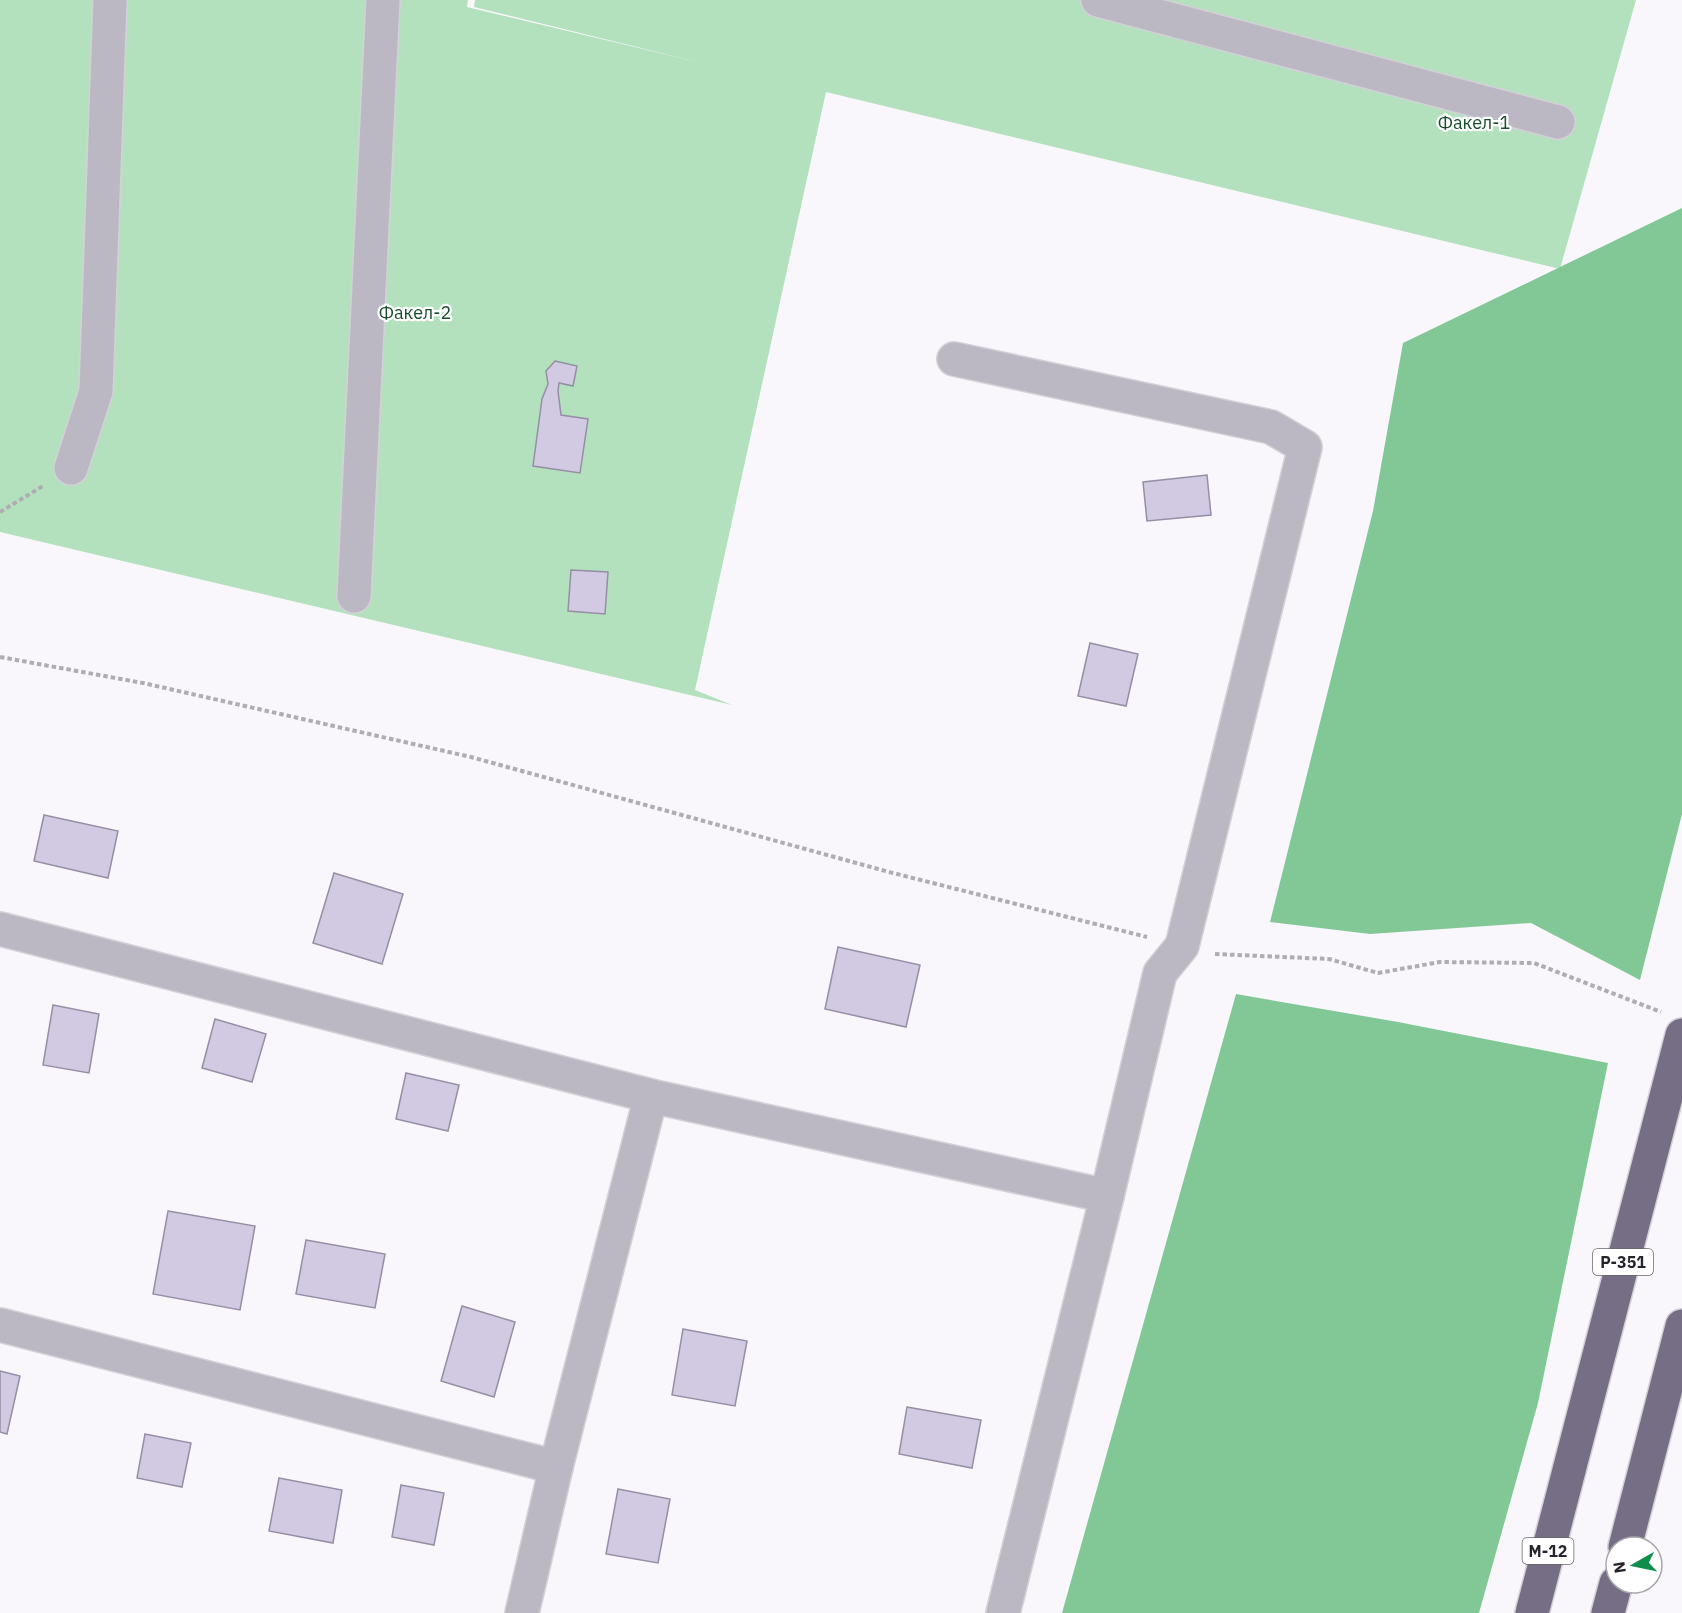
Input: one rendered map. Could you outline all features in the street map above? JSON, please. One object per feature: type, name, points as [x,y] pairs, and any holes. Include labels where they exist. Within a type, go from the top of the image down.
[{"type":"highway","name":"Р-351","points":[[1564,1490],[1677,1026]]},
{"type":"highway","points":[[1628,1535],[1682,1326]]},
{"type":"highway","name":"М-12","points":[[1532,1613],[1564,1490]]},
{"type":"highway","points":[[1608,1613],[1613,1595]]},
{"type":"street","points":[[71,468],[96,390],[110,0]]},
{"type":"street","points":[[354,596],[383,0]]},
{"type":"street","points":[[1098,0],[1558,122]]},
{"type":"street","points":[[954,359],[1271,426],[1305,447],[1182,946],[1160,973],[1003,1613]]},
{"type":"street","points":[[0,929],[651,1096],[1107,1196]]},
{"type":"street","points":[[522,1613],[556,1467],[651,1096]]},
{"type":"street","points":[[0,1325],[556,1467]]},
{"type":"path","points":[[0,512],[71,468]]},
{"type":"path","points":[[0,657],[142,683],[471,757],[900,874],[1212,954],[1329,959],[1378,973],[1440,962],[1534,963],[1677,1026]]},
{"type":"green space","name":"Факел-2","points":[[0,0],[468,0],[467,7],[706,64],[474,7],[475,0],[1636,0],[1560,269],[826,92],[695,690],[732,705],[0,532]]},
{"type":"green space","points":[[1682,208],[1682,814],[1640,980],[1531,923],[1370,934],[1270,922],[1373,511],[1403,343]]},
{"type":"green space","points":[[1236,994],[1398,1022],[1608,1063],[1538,1403],[1479,1613],[1062,1613]]},
{"type":"building","points":[[555,361],[577,366],[573,386],[559,383],[558,391],[561,415],[588,419],[580,473],[533,466],[542,399],[548,384],[546,371]]},
{"type":"building","points":[[1207,475],[1211,515],[1147,521],[1143,482]]},
{"type":"building","points":[[571,570],[608,572],[605,614],[568,611]]},
{"type":"building","points":[[1090,643],[1138,654],[1126,706],[1078,696]]},
{"type":"building","points":[[44,815],[118,831],[108,878],[34,861]]},
{"type":"building","points":[[334,873],[403,894],[382,964],[313,943]]},
{"type":"building","points":[[838,947],[920,965],[906,1027],[825,1009]]},
{"type":"building","points":[[53,1005],[99,1014],[89,1073],[43,1065]]},
{"type":"building","points":[[215,1019],[266,1034],[252,1082],[202,1068]]},
{"type":"building","points":[[406,1073],[459,1085],[448,1131],[396,1119]]},
{"type":"building","points":[[168,1211],[255,1226],[240,1310],[153,1294]]},
{"type":"building","points":[[306,1240],[385,1254],[375,1308],[296,1294]]},
{"type":"building","points":[[462,1306],[515,1322],[494,1397],[441,1381]]},
{"type":"building","points":[[683,1329],[747,1341],[735,1406],[672,1395]]},
{"type":"building","points":[[0,1371],[20,1376],[7,1434],[0,1432]]},
{"type":"building","points":[[907,1407],[981,1420],[972,1468],[899,1454]]},
{"type":"building","points":[[145,1434],[191,1443],[182,1487],[137,1478]]},
{"type":"building","points":[[279,1478],[342,1490],[333,1543],[269,1531]]},
{"type":"building","points":[[401,1485],[444,1493],[434,1545],[392,1537]]},
{"type":"building","points":[[618,1489],[670,1499],[658,1563],[606,1554]]},
{"type":"park label","name":"Факел-1","points":[[1474,122]]}]
